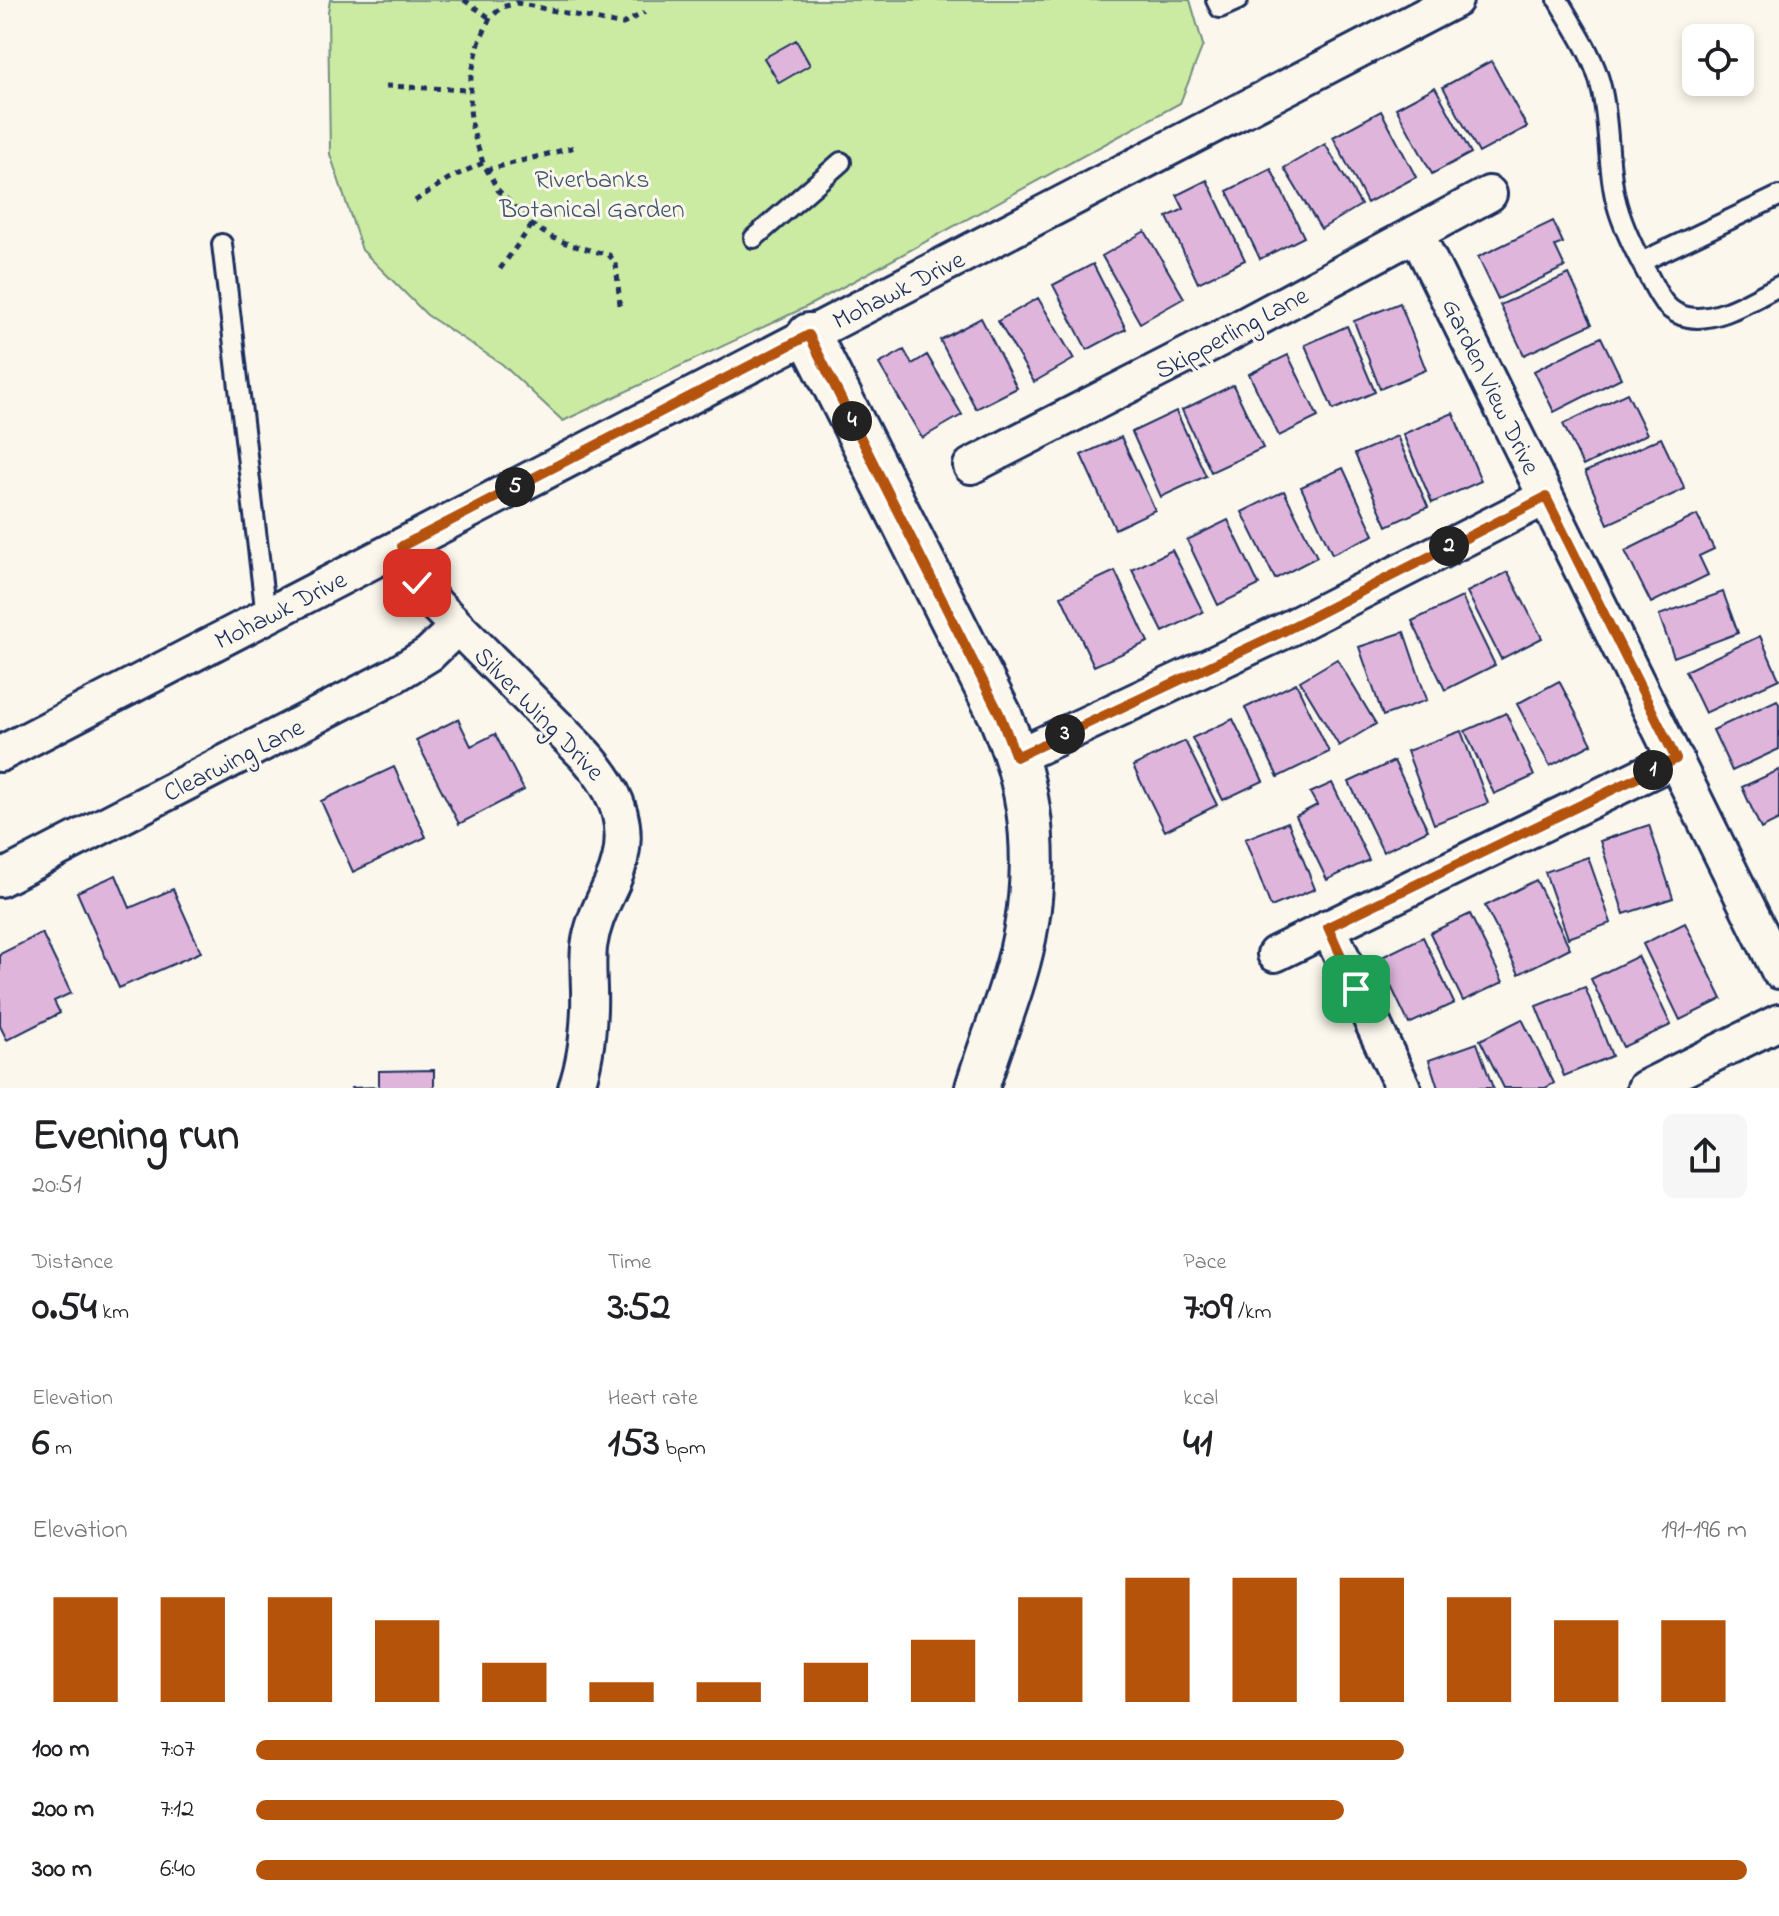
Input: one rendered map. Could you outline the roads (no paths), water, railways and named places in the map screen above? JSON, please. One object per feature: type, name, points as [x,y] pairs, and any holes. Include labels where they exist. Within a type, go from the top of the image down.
[{"type":"street","name":"Mohawk Drive","points":[[0,754],[1455,0]]},
{"type":"street","name":"Skipperling Lane","points":[[971,466],[1219,339],[1489,194]]},
{"type":"street","name":"Garden View Drive","points":[[1416,233],[1779,971]]},
{"type":"street","points":[[809,335],[1000,715],[1016,757],[1029,820],[1032,855],[1030,894],[1015,976],[977,1088]]},
{"type":"street","points":[[1016,757],[1282,632],[1546,497]]},
{"type":"street","name":"Silver Wing Drive","points":[[402,546],[417,583],[425,594],[597,767],[616,797],[621,817],[619,861],[592,928],[586,1045],[576,1088]]},
{"type":"street","name":"Clearwing Lane","points":[[0,879],[393,676],[429,654],[457,627]]},
{"type":"street","points":[[1275,954],[1676,759]]},
{"type":"street","points":[[1328,927],[1403,1088]]},
{"type":"street","points":[[1645,1088],[1779,1022]]},
{"type":"lane","points":[[1218,4],[1238,0]]},
{"type":"lane","points":[[1558,0],[1598,77],[1605,107],[1615,196],[1621,217],[1665,305],[1672,312],[1691,318],[1716,316],[1779,286]]},
{"type":"lane","points":[[754,238],[841,162]]},
{"type":"lane","points":[[1641,262],[1779,196]]},
{"type":"lane","points":[[222,244],[266,616]]},
{"type":"park label","name":"Riverbanks Botanical Garden","points":[[592,193]]}]
